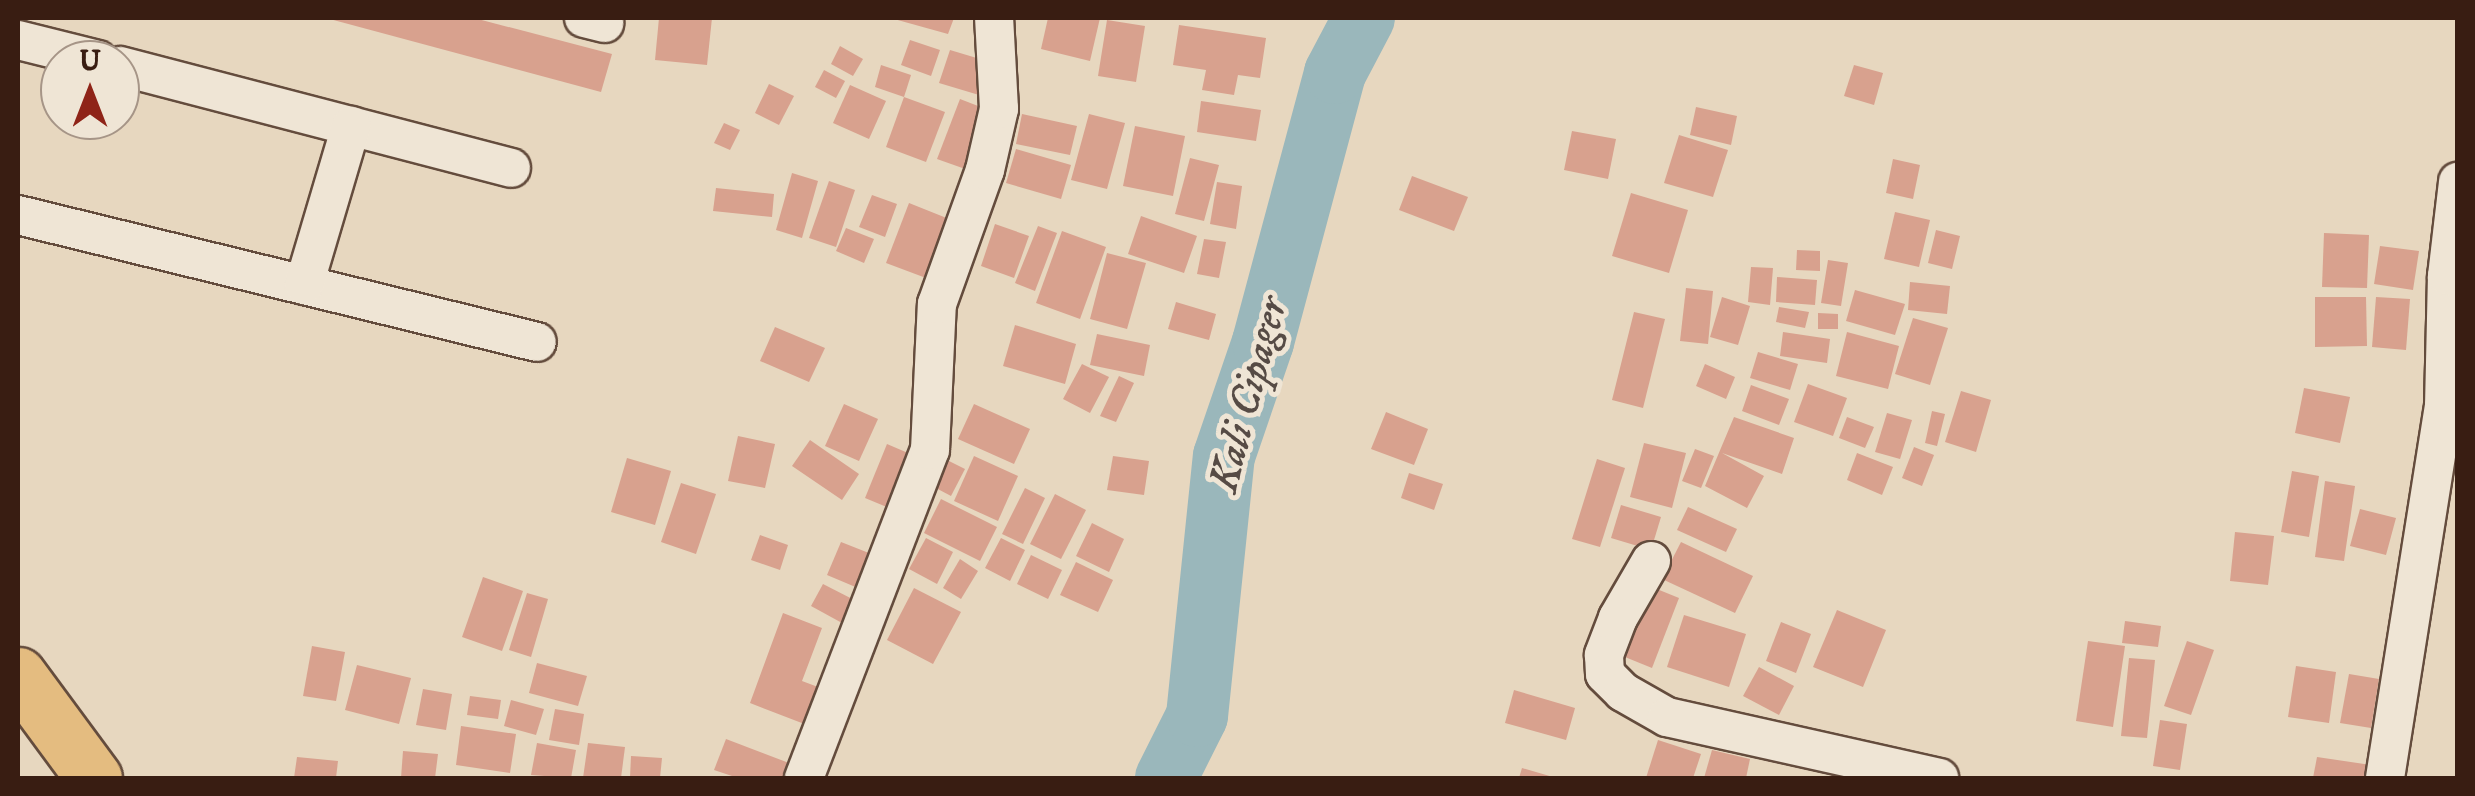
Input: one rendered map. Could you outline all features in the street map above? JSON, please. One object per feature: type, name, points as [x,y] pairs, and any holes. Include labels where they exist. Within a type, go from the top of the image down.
[{"type":"highway","points":[[18,675],[94,778]]},
{"type":"street","points":[[804,778],[930,450],[937,304],[986,170],[999,110],[994,18]]},
{"type":"street","points":[[140,71],[511,168]]},
{"type":"street","points":[[304,286],[351,126]]},
{"type":"street","points":[[2385,778],[2444,408],[2447,276],[2458,182]]},
{"type":"street","points":[[18,214],[537,342]]},
{"type":"street","points":[[1651,561],[1618,618],[1604,654],[1606,674],[1623,692],[1667,717],[1939,778]]},
{"type":"building","points":[[326,18],[474,18],[612,54],[601,92]]},
{"type":"building","points":[[659,18],[712,18],[707,65],[655,60]]},
{"type":"building","points":[[894,18],[954,18],[948,34]]},
{"type":"building","points":[[1048,18],[1100,18],[1090,61],[1041,49]]},
{"type":"building","points":[[1107,20],[1145,26],[1136,82],[1098,76]]},
{"type":"building","points":[[1179,25],[1266,38],[1260,78],[1238,75],[1234,95],[1202,90],[1206,70],[1173,65]]},
{"type":"building","points":[[910,40],[940,50],[931,76],[901,65]]},
{"type":"building","points":[[840,46],[863,59],[853,76],[831,64]]},
{"type":"building","points":[[950,50],[990,62],[979,95],[939,83]]},
{"type":"building","points":[[881,65],[911,75],[904,97],[875,87]]},
{"type":"building","points":[[1854,65],[1883,73],[1874,105],[1844,96]]},
{"type":"building","points":[[824,70],[845,81],[836,98],[815,87]]},
{"type":"building","points":[[769,84],[794,96],[779,125],[755,113]]},
{"type":"building","points":[[850,85],[886,101],[869,139],[833,123]]},
{"type":"building","points":[[904,97],[945,112],[926,162],[886,147]]},
{"type":"building","points":[[960,99],[991,111],[968,170],[937,159]]},
{"type":"building","points":[[1201,101],[1261,110],[1256,141],[1197,132]]},
{"type":"building","points":[[1696,107],[1737,116],[1731,145],[1690,135]]},
{"type":"building","points":[[1022,114],[1077,126],[1070,155],[1016,144]]},
{"type":"building","points":[[1089,114],[1125,123],[1107,189],[1071,180]]},
{"type":"building","points":[[724,123],[740,130],[730,150],[714,143]]},
{"type":"building","points":[[1135,126],[1185,136],[1173,196],[1123,186]]},
{"type":"building","points":[[1572,131],[1616,139],[1608,179],[1564,170]]},
{"type":"building","points":[[1679,135],[1728,150],[1713,197],[1664,183]]},
{"type":"building","points":[[1016,149],[1071,165],[1061,199],[1006,183]]},
{"type":"building","points":[[1190,158],[1219,165],[1204,221],[1175,214]]},
{"type":"building","points":[[1893,159],[1920,165],[1913,199],[1886,193]]},
{"type":"building","points":[[792,173],[818,181],[802,238],[776,230]]},
{"type":"building","points":[[1412,176],[1468,197],[1454,231],[1399,210]]},
{"type":"building","points":[[829,181],[855,190],[836,247],[809,238]]},
{"type":"building","points":[[1217,182],[1242,186],[1236,229],[1210,224]]},
{"type":"building","points":[[716,188],[774,194],[772,217],[713,211]]},
{"type":"building","points":[[1631,193],[1688,210],[1669,273],[1612,256]]},
{"type":"building","points":[[872,195],[897,204],[885,237],[859,227]]},
{"type":"building","points":[[909,203],[949,219],[926,278],[886,263]]},
{"type":"building","points":[[1895,212],[1930,220],[1919,267],[1884,259]]},
{"type":"building","points":[[1141,216],[1197,236],[1184,273],[1128,254]]},
{"type":"building","points":[[995,224],[1029,236],[1014,278],[981,266]]},
{"type":"building","points":[[1038,226],[1057,233],[1035,291],[1015,283]]},
{"type":"building","points":[[846,228],[874,239],[864,263],[836,251]]},
{"type":"building","points":[[1936,230],[1960,236],[1952,269],[1928,263]]},
{"type":"building","points":[[1062,231],[1106,247],[1080,319],[1036,303]]},
{"type":"building","points":[[2324,233],[2369,235],[2367,288],[2322,287]]},
{"type":"building","points":[[1204,239],[1226,242],[1219,278],[1197,274]]},
{"type":"building","points":[[2380,246],[2419,251],[2413,290],[2374,284]]},
{"type":"building","points":[[1797,250],[1820,251],[1820,271],[1796,270]]},
{"type":"building","points":[[1107,253],[1146,263],[1127,329],[1090,319]]},
{"type":"building","points":[[1828,260],[1848,263],[1841,306],[1821,303]]},
{"type":"building","points":[[1751,267],[1773,268],[1770,305],[1748,302]]},
{"type":"building","points":[[1777,277],[1817,280],[1815,305],[1776,302]]},
{"type":"building","points":[[1910,282],[1950,286],[1947,314],[1908,310]]},
{"type":"building","points":[[1686,288],[1713,291],[1708,344],[1680,341]]},
{"type":"building","points":[[1855,290],[1905,304],[1895,335],[1846,321]]},
{"type":"building","points":[[1722,297],[1750,306],[1738,345],[1710,337]]},
{"type":"building","points":[[2315,297],[2366,297],[2367,346],[2315,347]]},
{"type":"building","points":[[2376,297],[2410,299],[2406,350],[2372,347]]},
{"type":"building","points":[[1176,302],[1216,314],[1209,340],[1168,329]]},
{"type":"building","points":[[1779,307],[1809,312],[1805,328],[1776,322]]},
{"type":"building","points":[[1634,312],[1665,319],[1643,408],[1612,400]]},
{"type":"building","points":[[1818,313],[1838,314],[1838,329],[1818,329]]},
{"type":"building","points":[[1913,318],[1948,328],[1930,385],[1895,374]]},
{"type":"building","points":[[1015,325],[1076,344],[1065,384],[1003,366]]},
{"type":"building","points":[[775,327],[825,348],[809,382],[760,361]]},
{"type":"building","points":[[1783,332],[1830,339],[1827,363],[1780,356]]},
{"type":"building","points":[[1847,332],[1899,346],[1888,389],[1836,376]]},
{"type":"building","points":[[1097,334],[1150,345],[1144,376],[1090,365]]},
{"type":"building","points":[[1758,352],[1798,364],[1790,390],[1750,378]]},
{"type":"building","points":[[1082,364],[1109,377],[1090,413],[1063,399]]},
{"type":"building","points":[[1705,364],[1735,377],[1726,399],[1696,386]]},
{"type":"building","points":[[1119,376],[1134,383],[1116,422],[1100,416]]},
{"type":"building","points":[[1808,384],[1847,398],[1833,436],[1794,422]]},
{"type":"building","points":[[1751,385],[1789,399],[1779,425],[1742,411]]},
{"type":"building","points":[[2304,388],[2350,397],[2340,443],[2295,433]]},
{"type":"building","points":[[1961,391],[1991,400],[1976,452],[1945,442]]},
{"type":"building","points":[[844,404],[878,419],[859,461],[825,446]]},
{"type":"building","points":[[974,404],[1030,429],[1014,464],[958,439]]},
{"type":"building","points":[[1932,411],[1945,414],[1937,446],[1925,443]]},
{"type":"building","points":[[1386,412],[1428,429],[1414,465],[1371,449]]},
{"type":"building","points":[[1887,413],[1912,420],[1900,459],[1875,452]]},
{"type":"building","points":[[1734,417],[1794,438],[1782,474],[1722,453],[1764,476],[1747,508],[1705,486]]},
{"type":"building","points":[[1847,417],[1874,427],[1865,448],[1839,438]]},
{"type":"building","points":[[738,436],[775,444],[765,488],[728,481]]},
{"type":"building","points":[[810,440],[859,474],[842,500],[792,466]]},
{"type":"building","points":[[1644,443],[1686,453],[1672,508],[1630,497]]},
{"type":"building","points":[[887,444],[915,456],[894,510],[865,498]]},
{"type":"building","points":[[1914,447],[1934,455],[1922,486],[1902,478]]},
{"type":"building","points":[[1695,449],[1714,456],[1701,488],[1682,481]]},
{"type":"building","points":[[1857,453],[1893,467],[1882,495],[1847,480]]},
{"type":"building","points":[[974,456],[1018,476],[998,521],[954,501]]},
{"type":"building","points":[[1113,456],[1149,461],[1144,495],[1107,490]]},
{"type":"building","points":[[627,458],[671,471],[655,525],[611,512]]},
{"type":"building","points":[[1597,459],[1625,468],[1600,547],[1572,539]]},
{"type":"building","points":[[947,460],[965,469],[951,496],[934,487]]},
{"type":"building","points":[[2292,471],[2319,476],[2309,537],[2281,532]]},
{"type":"building","points":[[1409,473],[1443,484],[1434,510],[1401,498]]},
{"type":"building","points":[[2325,481],[2355,486],[2344,561],[2315,557]]},
{"type":"building","points":[[681,483],[716,494],[696,554],[661,542]]},
{"type":"building","points":[[1025,488],[1045,498],[1023,544],[1002,534]]},
{"type":"building","points":[[1055,494],[1086,510],[1061,559],[1030,544]]},
{"type":"building","points":[[941,499],[997,527],[980,561],[924,533]]},
{"type":"building","points":[[1621,505],[1661,517],[1651,550],[1611,538]]},
{"type":"building","points":[[1688,507],[1737,529],[1726,552],[1677,530]]},
{"type":"building","points":[[2360,509],[2396,518],[2386,555],[2350,546]]},
{"type":"building","points":[[1092,523],[1124,539],[1109,572],[1076,556]]},
{"type":"building","points":[[2235,532],[2274,536],[2268,585],[2230,581]]},
{"type":"building","points":[[760,535],[788,545],[780,570],[751,560]]},
{"type":"building","points":[[926,538],[953,552],[937,584],[909,569]]},
{"type":"building","points":[[1001,538],[1025,550],[1010,581],[985,568]]},
{"type":"building","points":[[841,542],[879,557],[865,591],[827,575]]},
{"type":"building","points":[[1681,542],[1753,576],[1735,613],[1662,579]]},
{"type":"building","points":[[1031,555],[1062,570],[1048,599],[1017,584]]},
{"type":"building","points":[[960,559],[978,571],[961,599],[943,588]]},
{"type":"building","points":[[1076,562],[1113,580],[1098,612],[1060,595]]},
{"type":"building","points":[[483,577],[523,591],[502,651],[462,637]]},
{"type":"building","points":[[823,584],[866,606],[853,629],[811,606]]},
{"type":"building","points":[[1647,585],[1679,598],[1652,668],[1620,655]]},
{"type":"building","points":[[914,588],[961,612],[933,664],[887,640]]},
{"type":"building","points":[[527,593],[548,599],[531,657],[509,650]]},
{"type":"building","points":[[1837,610],[1886,630],[1863,687],[1813,667]]},
{"type":"building","points":[[783,613],[822,628],[802,681],[834,693],[820,730],[750,703]]},
{"type":"building","points":[[1684,615],[1746,634],[1729,687],[1667,667]]},
{"type":"building","points":[[2125,621],[2161,626],[2158,647],[2122,643]]},
{"type":"building","points":[[1781,622],[1811,634],[1796,673],[1766,661]]},
{"type":"building","points":[[2088,641],[2125,646],[2113,727],[2076,721]]},
{"type":"building","points":[[2187,641],[2214,650],[2191,715],[2164,706]]},
{"type":"building","points":[[312,646],[345,652],[336,701],[303,696]]},
{"type":"building","points":[[2129,658],[2155,660],[2147,738],[2121,736]]},
{"type":"building","points":[[537,663],[587,676],[578,706],[529,693]]},
{"type":"building","points":[[357,665],[411,678],[399,724],[345,710]]},
{"type":"building","points":[[2296,666],[2336,672],[2329,723],[2288,717]]},
{"type":"building","points":[[1759,667],[1794,686],[1779,715],[1743,696]]},
{"type":"building","points":[[2349,674],[2379,679],[2371,728],[2340,723]]},
{"type":"building","points":[[423,689],[452,694],[446,730],[416,725]]},
{"type":"building","points":[[1514,690],[1575,708],[1566,740],[1505,723]]},
{"type":"building","points":[[470,696],[501,700],[498,719],[467,715]]},
{"type":"building","points":[[511,700],[544,709],[536,735],[504,726]]},
{"type":"building","points":[[555,709],[584,714],[579,745],[549,740]]},
{"type":"building","points":[[2160,720],[2187,724],[2180,770],[2153,766]]},
{"type":"building","points":[[461,726],[516,734],[510,773],[456,765]]},
{"type":"building","points":[[726,739],[789,763],[784,778],[738,778],[714,770]]},
{"type":"building","points":[[1658,740],[1701,754],[1693,778],[1646,778]]},
{"type":"building","points":[[537,743],[576,750],[571,778],[531,775]]},
{"type":"building","points":[[588,743],[625,747],[621,778],[583,778]]},
{"type":"building","points":[[1712,750],[1750,759],[1746,778],[1704,778]]},
{"type":"building","points":[[403,751],[438,754],[435,778],[401,778]]},
{"type":"building","points":[[631,756],[662,758],[660,778],[630,778]]},
{"type":"building","points":[[297,757],[338,761],[336,778],[294,778]]},
{"type":"building","points":[[2317,757],[2371,765],[2369,778],[2313,778]]},
{"type":"building","points":[[1522,768],[1553,777],[1553,778],[1519,778]]},
{"type":"waterway","name":"Kali Cipager","points":[[1166,778],[1197,716],[1224,456],[1263,342],[1335,73],[1364,18]]}]
